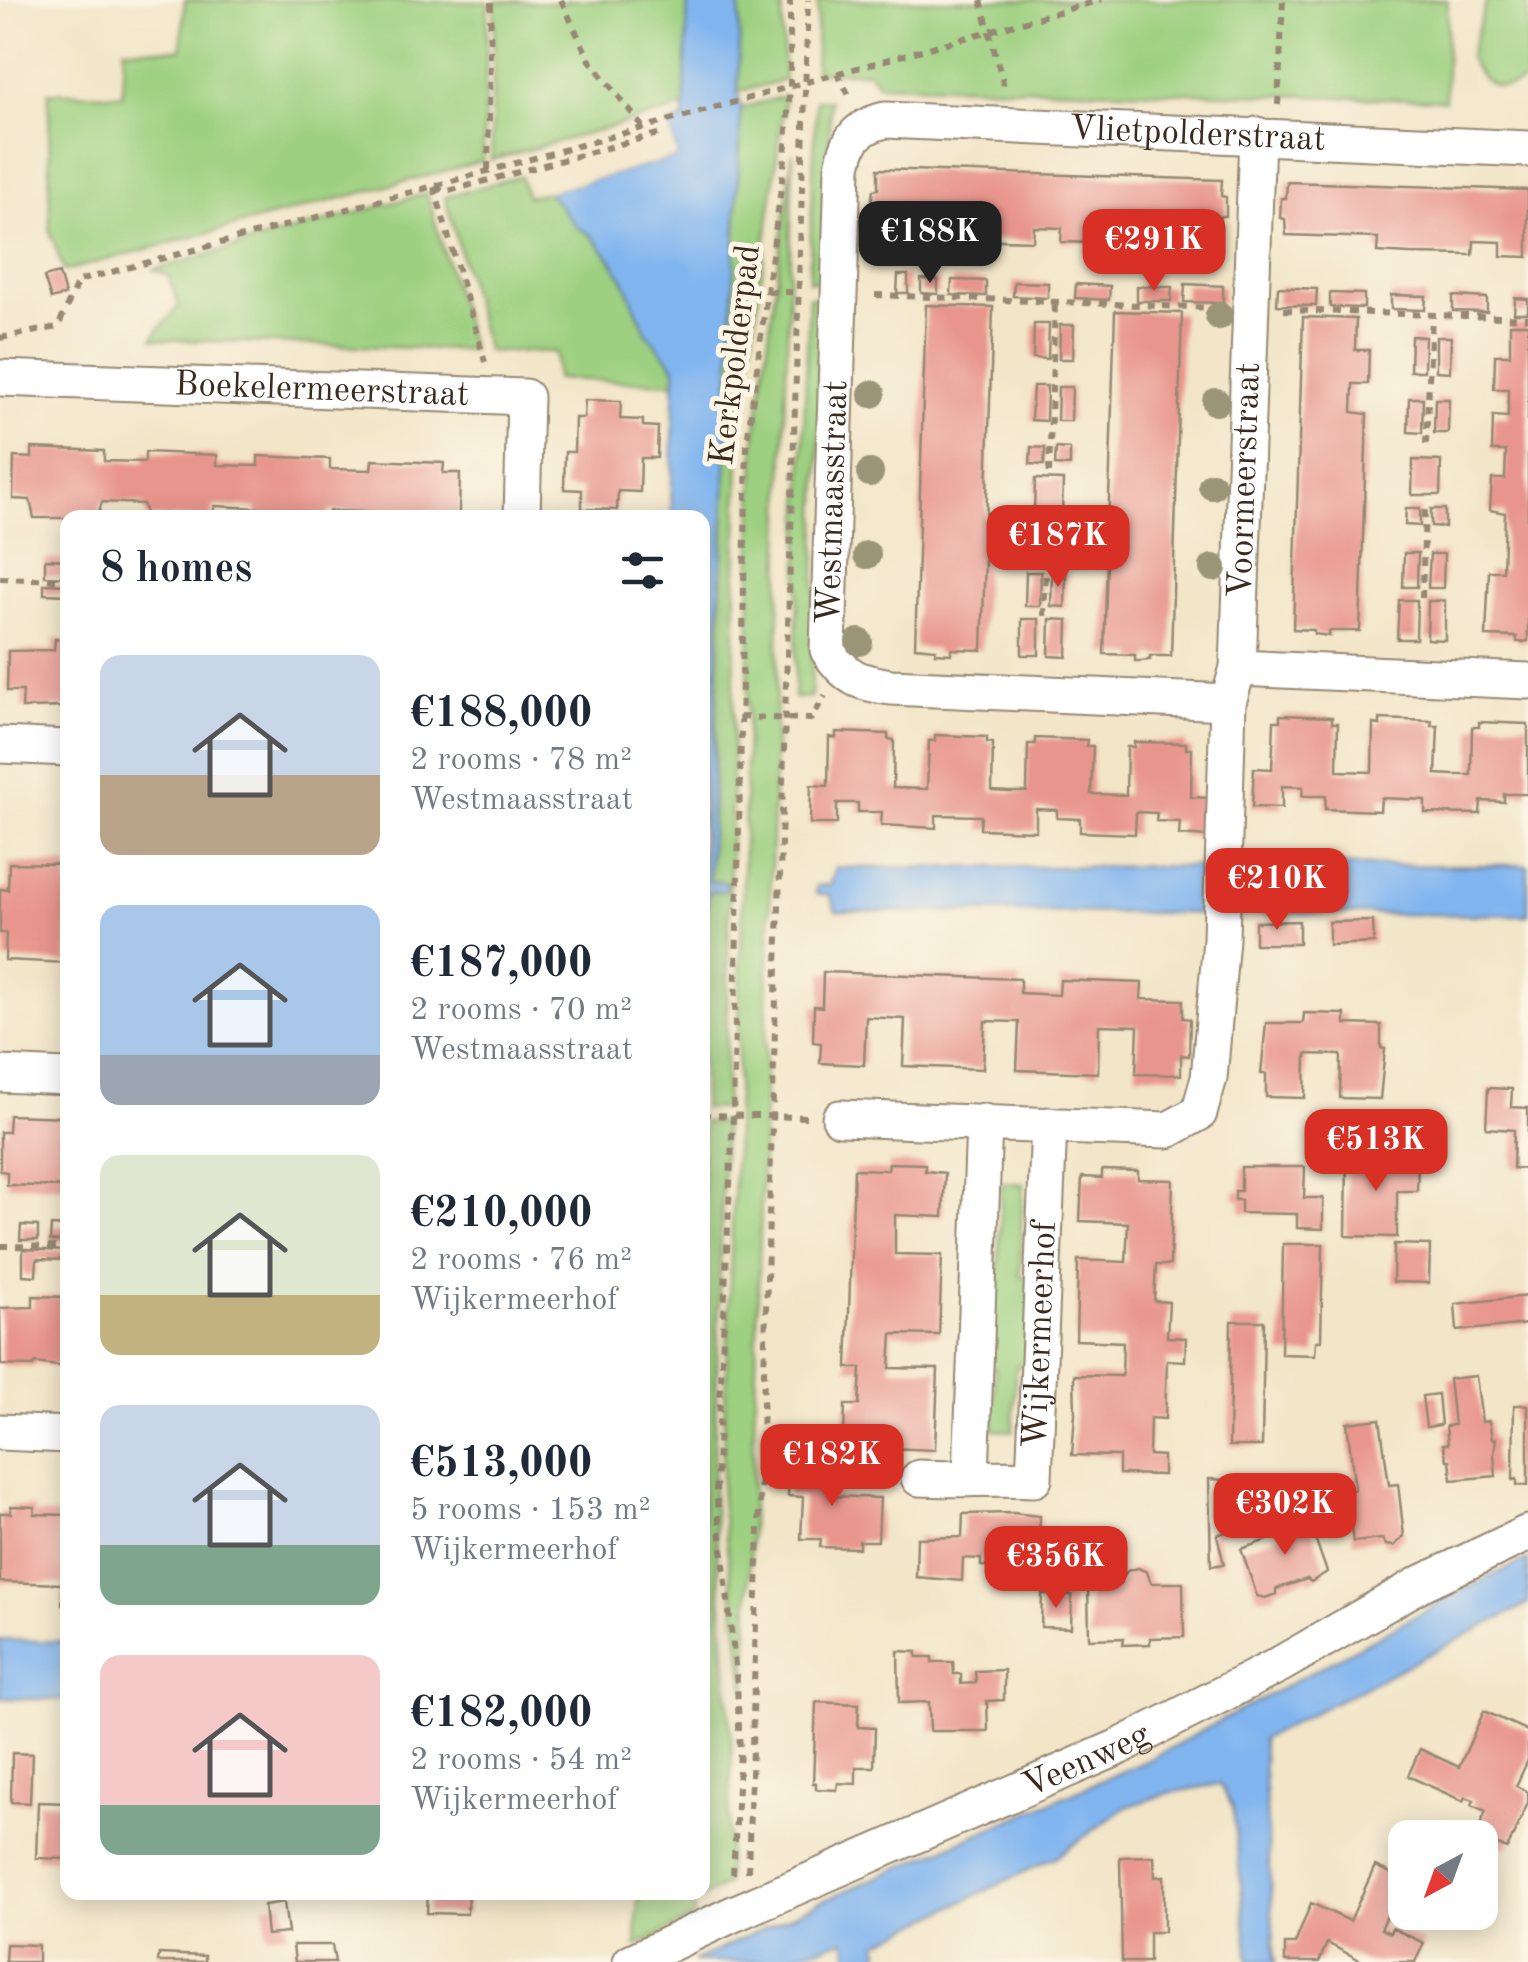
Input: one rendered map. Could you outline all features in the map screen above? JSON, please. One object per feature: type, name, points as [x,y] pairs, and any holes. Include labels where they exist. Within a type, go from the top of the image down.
[{"type":"street","name":"Vlietpolderstraat","points":[[856,110],[885,120],[1528,149]]},
{"type":"street","name":"Westmaasstraat","points":[[856,110],[843,167],[828,650],[840,668],[859,682],[892,687],[1228,702]]},
{"type":"street","name":"Voormeerstraat","points":[[1228,702],[1238,668],[1267,136]]},
{"type":"street","name":"Boekelermeerstraat","points":[[0,378],[526,396],[522,510]]},
{"type":"street","points":[[1238,668],[1528,681]]},
{"type":"street","points":[[840,1118],[1168,1130],[1200,1113],[1209,1078],[1221,939],[1228,702]]},
{"type":"street","points":[[0,745],[60,748]]},
{"type":"street","points":[[0,1074],[60,1077]]},
{"type":"street","name":"Wijkermeerhof","points":[[971,1476],[984,1122]]},
{"type":"street","name":"Wijkermeerhof","points":[[920,1478],[1034,1479],[1049,1125]]},
{"type":"street","points":[[0,1432],[60,1435]]},
{"type":"street","name":"Veenweg","points":[[631,1962],[739,1911],[1120,1748],[1420,1584],[1528,1533]]},
{"type":"path","points":[[488,170],[491,0]]},
{"type":"path","points":[[561,0],[590,60],[642,126]]},
{"type":"path","name":"Kerkpolderpad","points":[[739,1911],[737,1683],[716,1492],[733,1116],[747,442],[785,158],[790,0]]},
{"type":"path","name":"Kerkpolderpad","points":[[739,1911],[808,0]]},
{"type":"path","points":[[980,0],[1010,107],[1010,125]]},
{"type":"path","points":[[0,338],[58,326],[78,281],[1100,0]]},
{"type":"path","points":[[1267,136],[1283,0]]},
{"type":"path","points":[[837,72],[856,110]]},
{"type":"path","points":[[434,186],[445,192],[665,132]]},
{"type":"path","points":[[434,186],[494,395]]},
{"type":"path","points":[[768,292],[788,292]]},
{"type":"path","points":[[1050,473],[1056,303]]},
{"type":"path","points":[[1426,444],[1432,315]]},
{"type":"path","points":[[1422,598],[1425,510]]},
{"type":"path","points":[[1044,616],[1048,520]]},
{"type":"path","points":[[0,578],[60,580]]},
{"type":"path","points":[[740,717],[812,718]]},
{"type":"path","points":[[710,1116],[770,1117]]},
{"type":"path","points":[[0,1246],[60,1247]]},
{"type":"green space","points":[[185,0],[488,2],[483,161],[64,271],[50,231],[49,92],[122,95],[124,48],[181,50]]},
{"type":"green space","points":[[688,0],[685,107],[491,160],[495,1]]},
{"type":"green space","points":[[740,0],[782,0],[784,80],[738,92]]},
{"type":"green space","points":[[818,0],[1448,0],[1445,100],[878,84],[869,72],[815,72]]},
{"type":"green space","points":[[1487,0],[1528,0],[1528,79],[1509,87],[1486,81],[1469,57]]},
{"type":"green space","points":[[785,96],[739,444],[725,1109],[710,1108],[710,890],[725,882],[710,882],[710,858],[741,108]]},
{"type":"green space","points":[[816,100],[830,100],[826,281],[809,281]]},
{"type":"green space","points":[[793,153],[746,1692],[721,1501],[736,1127],[755,441]]},
{"type":"green space","points":[[520,176],[527,197],[548,192],[610,258],[646,331],[675,367],[676,383],[556,379],[556,352],[487,351],[445,197]]},
{"type":"green space","points":[[427,193],[472,350],[153,339],[179,305],[168,275],[154,270]]},
{"type":"green space","points":[[809,297],[825,297],[811,697],[794,698]]},
{"type":"green space","points":[[710,1122],[724,1123],[713,1496],[732,1750],[726,1884],[710,1894]]},
{"type":"green space","points":[[1002,1182],[1023,1184],[1020,1276],[1031,1277],[1027,1366],[1016,1366],[1013,1431],[993,1430],[995,1368],[984,1367],[988,1276],[998,1276]]},
{"type":"green space","points":[[638,1900],[700,1900],[693,1904],[694,1917],[636,1946]]},
{"type":"water","points":[[688,0],[740,0],[741,108],[710,857],[710,510],[671,510],[675,367],[646,332],[610,258],[548,192],[677,157],[669,124],[684,119]]},
{"type":"water","points":[[1528,865],[1528,915],[836,911],[830,895],[816,894],[816,886],[830,885],[836,868]]},
{"type":"water","points":[[710,881],[726,882],[726,891],[710,892]]},
{"type":"water","points":[[1528,1560],[1528,1604],[1262,1739],[1275,1962],[1249,1962],[1233,1808],[1220,1784],[1169,1793],[1126,1807],[1057,1856],[878,1943],[880,1962],[851,1962],[845,1940],[769,1962],[693,1962],[811,1906],[1144,1762],[1489,1577]]},
{"type":"water","points":[[0,1640],[60,1642],[60,1700],[0,1698]]},
{"type":"pier","points":[[670,128],[677,157],[544,193],[547,187],[671,153],[666,130]]},
{"type":"building","points":[[878,169],[1222,180],[1226,216],[1220,216],[1219,233],[1189,232],[1188,246],[1061,242],[1062,228],[1034,227],[1033,241],[969,239],[969,224],[941,224],[941,238],[907,237],[907,223],[877,221],[877,205],[871,205],[873,190],[878,189]]},
{"type":"building","points":[[1287,182],[1528,190],[1528,257],[1501,256],[1501,242],[1474,241],[1473,255],[1410,254],[1377,252],[1378,238],[1286,235],[1285,219],[1280,218]]},
{"type":"building","points":[[59,273],[65,295],[51,299],[44,277]]},
{"type":"building","points":[[898,275],[908,275],[908,293],[897,293]]},
{"type":"building","points":[[921,279],[938,280],[938,294],[921,293]]},
{"type":"building","points":[[952,280],[986,281],[986,296],[951,295]]},
{"type":"building","points":[[1014,282],[1048,283],[1048,298],[1013,296]]},
{"type":"building","points":[[1076,284],[1110,286],[1109,300],[1075,298]]},
{"type":"building","points":[[1185,284],[1223,286],[1223,303],[1184,302]]},
{"type":"building","points":[[1137,286],[1172,287],[1171,301],[1137,301]]},
{"type":"building","points":[[1278,287],[1317,289],[1316,306],[1277,305]]},
{"type":"building","points":[[1330,293],[1364,294],[1364,308],[1330,307]]},
{"type":"building","points":[[1391,295],[1426,296],[1425,310],[1391,309]]},
{"type":"building","points":[[1453,296],[1487,298],[1487,312],[1453,311]]},
{"type":"building","points":[[1515,298],[1528,299],[1528,313],[1514,313]]},
{"type":"building","points":[[926,305],[993,307],[982,650],[951,649],[951,654],[915,647]]},
{"type":"building","points":[[1115,311],[1182,313],[1171,656],[1150,656],[1150,660],[1141,661],[1135,661],[1135,655],[1104,654]]},
{"type":"building","points":[[1303,317],[1356,319],[1355,350],[1369,350],[1368,384],[1353,384],[1352,412],[1367,414],[1360,631],[1329,631],[1329,636],[1314,634],[1314,630],[1293,629]]},
{"type":"building","points":[[1034,324],[1049,324],[1048,359],[1033,358]]},
{"type":"building","points":[[1510,324],[1528,324],[1528,641],[1523,642],[1517,642],[1517,637],[1486,636],[1489,571],[1503,571],[1505,513],[1490,510],[1492,479],[1505,479],[1506,451],[1492,451],[1493,416],[1508,417],[1508,389],[1494,389],[1495,355],[1510,355]]},
{"type":"building","points":[[1060,325],[1074,325],[1073,359],[1059,359]]},
{"type":"building","points":[[1411,336],[1425,337],[1424,371],[1410,371]]},
{"type":"building","points":[[1436,337],[1451,337],[1450,372],[1436,371]]},
{"type":"building","points":[[1033,386],[1047,386],[1046,421],[1031,420]]},
{"type":"building","points":[[1058,387],[1072,387],[1071,421],[1057,421]]},
{"type":"building","points":[[1409,398],[1423,398],[1422,433],[1408,432]]},
{"type":"building","points":[[1435,399],[1449,399],[1448,433],[1434,433]]},
{"type":"building","points":[[585,400],[621,401],[620,419],[643,420],[643,426],[658,427],[657,458],[641,458],[640,492],[618,491],[617,510],[582,509],[582,490],[564,489],[565,452],[574,452],[575,418],[584,418]]},
{"type":"building","points":[[1031,447],[1045,448],[1044,465],[1030,464]]},
{"type":"building","points":[[32,448],[104,451],[104,461],[145,462],[145,452],[217,455],[217,465],[258,466],[258,456],[330,459],[330,469],[371,470],[372,460],[444,463],[443,473],[460,473],[459,510],[257,510],[215,506],[214,510],[145,510],[143,504],[102,502],[100,510],[60,510],[60,518],[34,518],[30,500],[13,499],[14,457],[32,458]]},
{"type":"building","points":[[1056,448],[1070,449],[1070,466],[1055,465]]},
{"type":"building","points":[[1413,460],[1441,461],[1440,495],[1412,495]]},
{"type":"building","points":[[1035,479],[1063,480],[1062,514],[1034,513]]},
{"type":"building","points":[[1406,508],[1420,508],[1420,526],[1405,525]]},
{"type":"building","points":[[1431,509],[1445,509],[1445,527],[1431,526]]},
{"type":"building","points":[[1028,527],[1042,527],[1042,544],[1027,544]]},
{"type":"building","points":[[1054,527],[1068,528],[1067,545],[1053,545]]},
{"type":"building","points":[[1404,553],[1418,553],[1417,587],[1403,587]]},
{"type":"building","points":[[1430,554],[1444,554],[1443,588],[1428,588]]},
{"type":"building","points":[[45,559],[60,560],[60,577],[45,576]]},
{"type":"building","points":[[1026,572],[1041,572],[1040,606],[1025,606]]},
{"type":"building","points":[[1052,572],[1066,573],[1065,607],[1051,606]]},
{"type":"building","points":[[44,584],[60,585],[60,595],[44,594]]},
{"type":"building","points":[[1399,600],[1417,600],[1416,639],[1397,639]]},
{"type":"building","points":[[1428,601],[1445,601],[1445,640],[1427,639]]},
{"type":"building","points":[[1022,619],[1039,619],[1039,655],[1022,655]]},
{"type":"building","points":[[1050,619],[1068,620],[1067,657],[1049,656]]},
{"type":"building","points":[[55,639],[60,639],[60,707],[22,708],[23,691],[7,691],[8,651],[54,650]]},
{"type":"building","points":[[1280,715],[1332,717],[1332,723],[1338,723],[1337,771],[1372,772],[1373,724],[1380,725],[1380,719],[1432,721],[1431,726],[1438,726],[1436,774],[1453,775],[1471,775],[1472,727],[1479,727],[1479,722],[1528,724],[1528,794],[1504,794],[1504,802],[1481,801],[1480,814],[1425,813],[1425,800],[1381,798],[1380,811],[1325,809],[1326,796],[1302,796],[1303,787],[1282,786],[1282,808],[1252,807],[1254,768],[1272,769],[1274,721],[1280,721]]},
{"type":"building","points":[[836,732],[888,734],[888,739],[894,740],[893,788],[927,789],[929,741],[935,741],[935,735],[987,737],[987,742],[993,743],[992,791],[1009,792],[1027,792],[1028,744],[1035,744],[1035,738],[1087,740],[1086,746],[1093,746],[1091,794],[1126,795],[1127,747],[1134,747],[1134,742],[1186,743],[1186,749],[1192,749],[1191,797],[1209,798],[1208,837],[1179,835],[1180,822],[1156,821],[1157,813],[1136,812],[1135,834],[1080,832],[1080,819],[1057,818],[1057,810],[1036,809],[1036,831],[980,829],[981,816],[936,815],[936,828],[881,825],[882,812],[858,812],[858,803],[837,803],[837,824],[810,824],[811,785],[828,786],[829,737],[836,738]]},
{"type":"building","points":[[9,863],[60,864],[60,963],[5,960],[6,933],[0,933],[0,889],[8,890]]},
{"type":"building","points":[[1299,921],[1299,944],[1255,944],[1255,922]]},
{"type":"building","points":[[1373,921],[1374,943],[1329,945],[1329,922]]},
{"type":"building","points":[[823,972],[1020,979],[1020,993],[1059,995],[1060,980],[1142,983],[1141,999],[1183,1000],[1183,1018],[1190,1019],[1189,1056],[1181,1055],[1181,1075],[1136,1074],[1138,1026],[1099,1025],[1098,1073],[1017,1070],[1019,1022],[985,1021],[983,1069],[903,1066],[905,1019],[866,1017],[864,1065],[820,1063],[821,1043],[813,1042],[814,1006],[822,1007]]},
{"type":"building","points":[[1304,1013],[1345,1014],[1345,1024],[1381,1025],[1381,1048],[1385,1049],[1380,1099],[1340,1098],[1341,1055],[1306,1054],[1305,1098],[1266,1097],[1266,1074],[1261,1074],[1266,1023],[1303,1023]]},
{"type":"building","points":[[1488,1088],[1512,1089],[1511,1107],[1528,1108],[1528,1169],[1513,1168],[1514,1130],[1486,1128]]},
{"type":"building","points":[[9,1115],[60,1117],[60,1187],[7,1185],[7,1172],[0,1171],[0,1132],[8,1132]]},
{"type":"building","points":[[1347,1156],[1398,1156],[1398,1165],[1418,1166],[1417,1191],[1397,1191],[1397,1237],[1346,1236]]},
{"type":"building","points":[[889,1163],[925,1164],[925,1171],[945,1173],[943,1217],[895,1215],[895,1254],[942,1255],[939,1335],[892,1334],[890,1368],[938,1369],[935,1450],[888,1448],[887,1465],[843,1463],[845,1405],[859,1405],[861,1368],[847,1368],[854,1169],[888,1170]]},
{"type":"building","points":[[1241,1167],[1305,1167],[1304,1198],[1323,1198],[1323,1229],[1297,1228],[1297,1214],[1241,1213],[1241,1200],[1235,1200],[1235,1191],[1241,1191]]},
{"type":"building","points":[[1102,1170],[1138,1171],[1138,1179],[1173,1180],[1170,1265],[1156,1265],[1154,1301],[1169,1302],[1167,1337],[1186,1338],[1185,1361],[1167,1360],[1165,1419],[1150,1418],[1149,1455],[1163,1456],[1163,1475],[1119,1474],[1119,1456],[1072,1455],[1074,1375],[1122,1376],[1123,1342],[1076,1340],[1078,1260],[1126,1262],[1128,1223],[1080,1221],[1082,1177],[1102,1178]]},
{"type":"building","points":[[21,1225],[38,1226],[38,1240],[20,1240]]},
{"type":"building","points":[[51,1226],[60,1227],[60,1242],[50,1241]]},
{"type":"building","points":[[1283,1244],[1323,1244],[1321,1341],[1316,1341],[1315,1355],[1281,1354]]},
{"type":"building","points":[[1394,1244],[1430,1245],[1429,1283],[1393,1282]]},
{"type":"building","points":[[23,1249],[60,1251],[60,1260],[37,1259],[36,1276],[23,1275]]},
{"type":"building","points":[[33,1296],[60,1297],[60,1366],[1,1365],[0,1308],[33,1307]]},
{"type":"building","points":[[1528,1296],[1528,1324],[1457,1331],[1455,1304]]},
{"type":"building","points":[[1231,1321],[1264,1321],[1262,1446],[1229,1446]]},
{"type":"building","points":[[1476,1376],[1482,1422],[1489,1421],[1492,1439],[1496,1438],[1496,1476],[1452,1480],[1443,1444],[1448,1444],[1446,1426],[1454,1425],[1449,1379]]},
{"type":"building","points":[[1438,1394],[1441,1425],[1426,1427],[1422,1396]]},
{"type":"building","points":[[1514,1405],[1528,1405],[1528,1485],[1517,1485],[1517,1479],[1513,1480]]},
{"type":"building","points":[[1380,1419],[1389,1485],[1398,1484],[1404,1536],[1394,1546],[1386,1545],[1382,1539],[1353,1542],[1346,1491],[1355,1489],[1347,1423]]},
{"type":"building","points":[[790,1462],[833,1463],[832,1496],[880,1498],[878,1541],[859,1541],[859,1548],[820,1547],[821,1539],[801,1539],[803,1497],[788,1496]]},
{"type":"building","points":[[1209,1479],[1246,1481],[1246,1506],[1281,1493],[1287,1510],[1217,1535],[1224,1564],[1211,1566]]},
{"type":"building","points":[[11,1506],[35,1507],[34,1514],[60,1515],[60,1584],[0,1582],[0,1513],[11,1513]]},
{"type":"building","points":[[1305,1510],[1327,1572],[1311,1582],[1307,1579],[1276,1589],[1276,1594],[1265,1598],[1257,1596],[1241,1549],[1287,1533],[1282,1518]]},
{"type":"building","points":[[963,1514],[1040,1516],[1038,1560],[1018,1560],[1018,1568],[981,1566],[981,1559],[963,1558],[962,1581],[916,1577],[917,1538],[962,1537]]},
{"type":"building","points":[[1138,1568],[1147,1572],[1151,1583],[1183,1583],[1184,1637],[1150,1638],[1150,1644],[1123,1645],[1124,1638],[1089,1639],[1088,1584],[1120,1584],[1127,1571]]},
{"type":"building","points":[[1042,1594],[1072,1595],[1071,1628],[1041,1627]]},
{"type":"building","points":[[898,1651],[917,1652],[917,1657],[932,1657],[932,1662],[953,1662],[954,1674],[961,1674],[961,1684],[976,1683],[975,1671],[1004,1670],[1004,1700],[987,1701],[988,1731],[930,1731],[929,1702],[899,1703]]},
{"type":"building","points":[[816,1702],[859,1704],[858,1727],[875,1728],[874,1767],[856,1767],[856,1784],[838,1783],[837,1790],[816,1789],[813,1783]]},
{"type":"building","points":[[1484,1711],[1528,1731],[1528,1760],[1516,1786],[1528,1792],[1528,1803],[1507,1849],[1498,1845],[1498,1820],[1482,1820],[1486,1811],[1472,1805],[1474,1800],[1465,1797],[1463,1801],[1408,1776],[1420,1749],[1459,1767]]},
{"type":"building","points":[[12,1753],[32,1754],[30,1803],[11,1802]]},
{"type":"building","points":[[38,1802],[60,1803],[60,1859],[36,1858]]},
{"type":"building","points":[[1154,1856],[1155,1877],[1164,1876],[1164,1932],[1149,1932],[1149,1962],[1122,1962],[1120,1857]]},
{"type":"building","points":[[1375,1866],[1388,1872],[1388,1914],[1381,1929],[1390,1933],[1396,1930],[1424,1943],[1415,1962],[1364,1962],[1327,1943],[1319,1962],[1285,1962],[1285,1944],[1295,1944],[1311,1903],[1350,1921]]},
{"type":"building","points":[[428,1900],[468,1900],[467,1914],[427,1913]]},
{"type":"building","points":[[284,1902],[288,1933],[267,1935],[264,1905]]},
{"type":"building","points":[[6,1944],[38,1945],[38,1962],[5,1962]]},
{"type":"building","points":[[293,1945],[332,1945],[335,1962],[295,1962]]},
{"type":"building","points":[[159,1954],[205,1956],[205,1962],[158,1962]]}]
